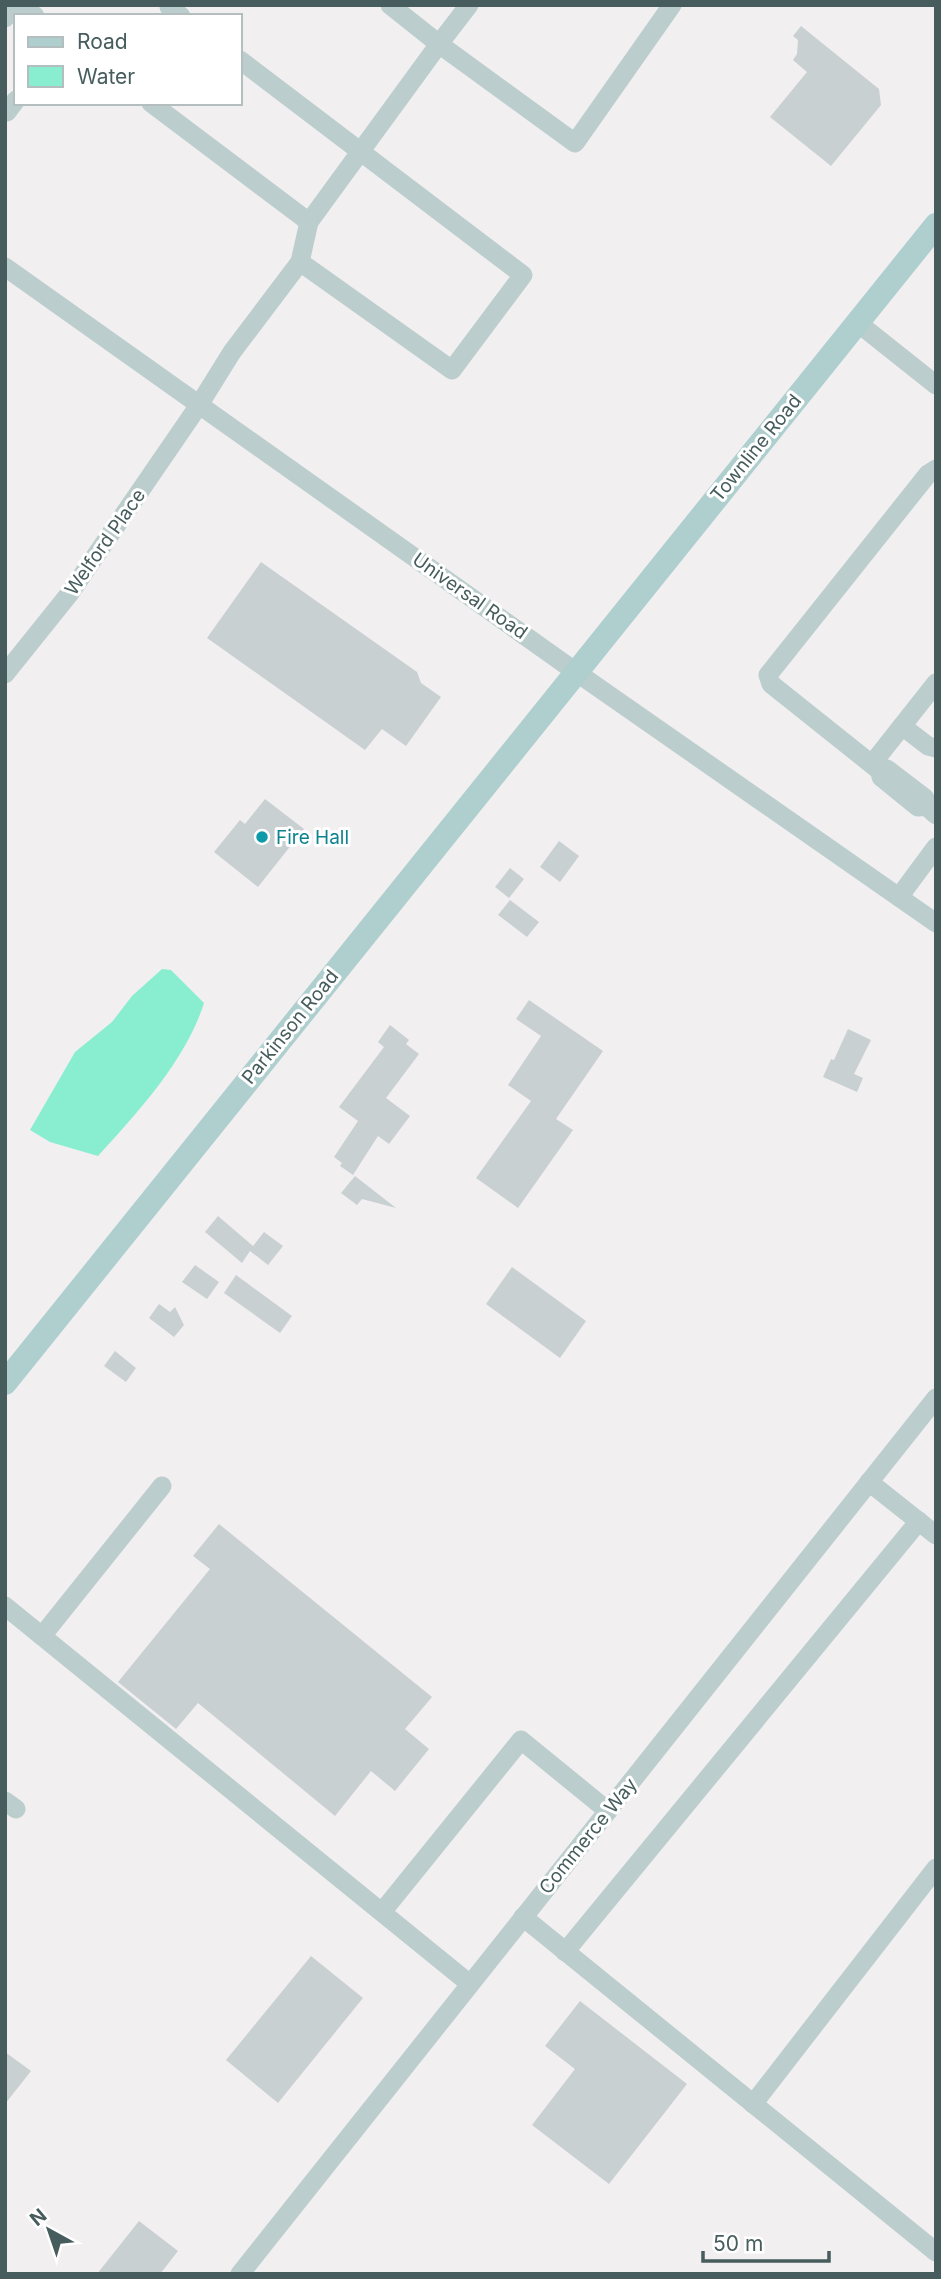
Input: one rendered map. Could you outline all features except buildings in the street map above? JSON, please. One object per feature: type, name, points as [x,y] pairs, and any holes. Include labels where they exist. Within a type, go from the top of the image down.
[{"type":"main road","name":"Townline Road","points":[[576,672],[936,225]]},
{"type":"main road","name":"Parkinson Road","points":[[5,1383],[576,672]]},
{"type":"street","points":[[5,18],[14,5]]},
{"type":"street","points":[[390,5],[575,143],[672,5]]},
{"type":"street","points":[[242,61],[360,149],[523,275],[452,370],[300,262],[309,222],[360,149],[468,5]]},
{"type":"street","points":[[154,105],[309,222]]},
{"type":"street","name":"Welford Place","points":[[5,674],[70,593],[199,405],[232,352],[300,262]]},
{"type":"street","name":"Universal Road","points":[[5,267],[576,672],[936,923]]},
{"type":"street","points":[[858,323],[936,385]]},
{"type":"street","points":[[931,811],[925,798],[887,769],[876,767],[771,684],[768,675],[919,484],[936,470]]},
{"type":"street","points":[[876,767],[902,726],[936,683]]},
{"type":"street","points":[[902,726],[928,746],[936,748]]},
{"type":"street","points":[[899,897],[936,847]]},
{"type":"street","name":"Commerce Way","points":[[240,2274],[936,1398]]},
{"type":"street","points":[[869,1482],[936,1535]]},
{"type":"street","points":[[42,1636],[162,1486]]},
{"type":"street","points":[[565,1952],[919,1521]]},
{"type":"street","points":[[5,1606],[470,1984]]},
{"type":"street","points":[[383,1912],[521,1740],[608,1811]]},
{"type":"street","points":[[753,2104],[936,1868]]},
{"type":"street","points":[[523,1917],[936,2252]]},
{"type":"water","points":[[162,969],[171,970],[204,1003],[196,1024],[173,1065],[144,1103],[98,1156],[50,1142],[30,1130],[75,1052],[112,1022],[132,996]]},
{"type":"place","name":"Fire Hall","points":[[262,837]]}]
